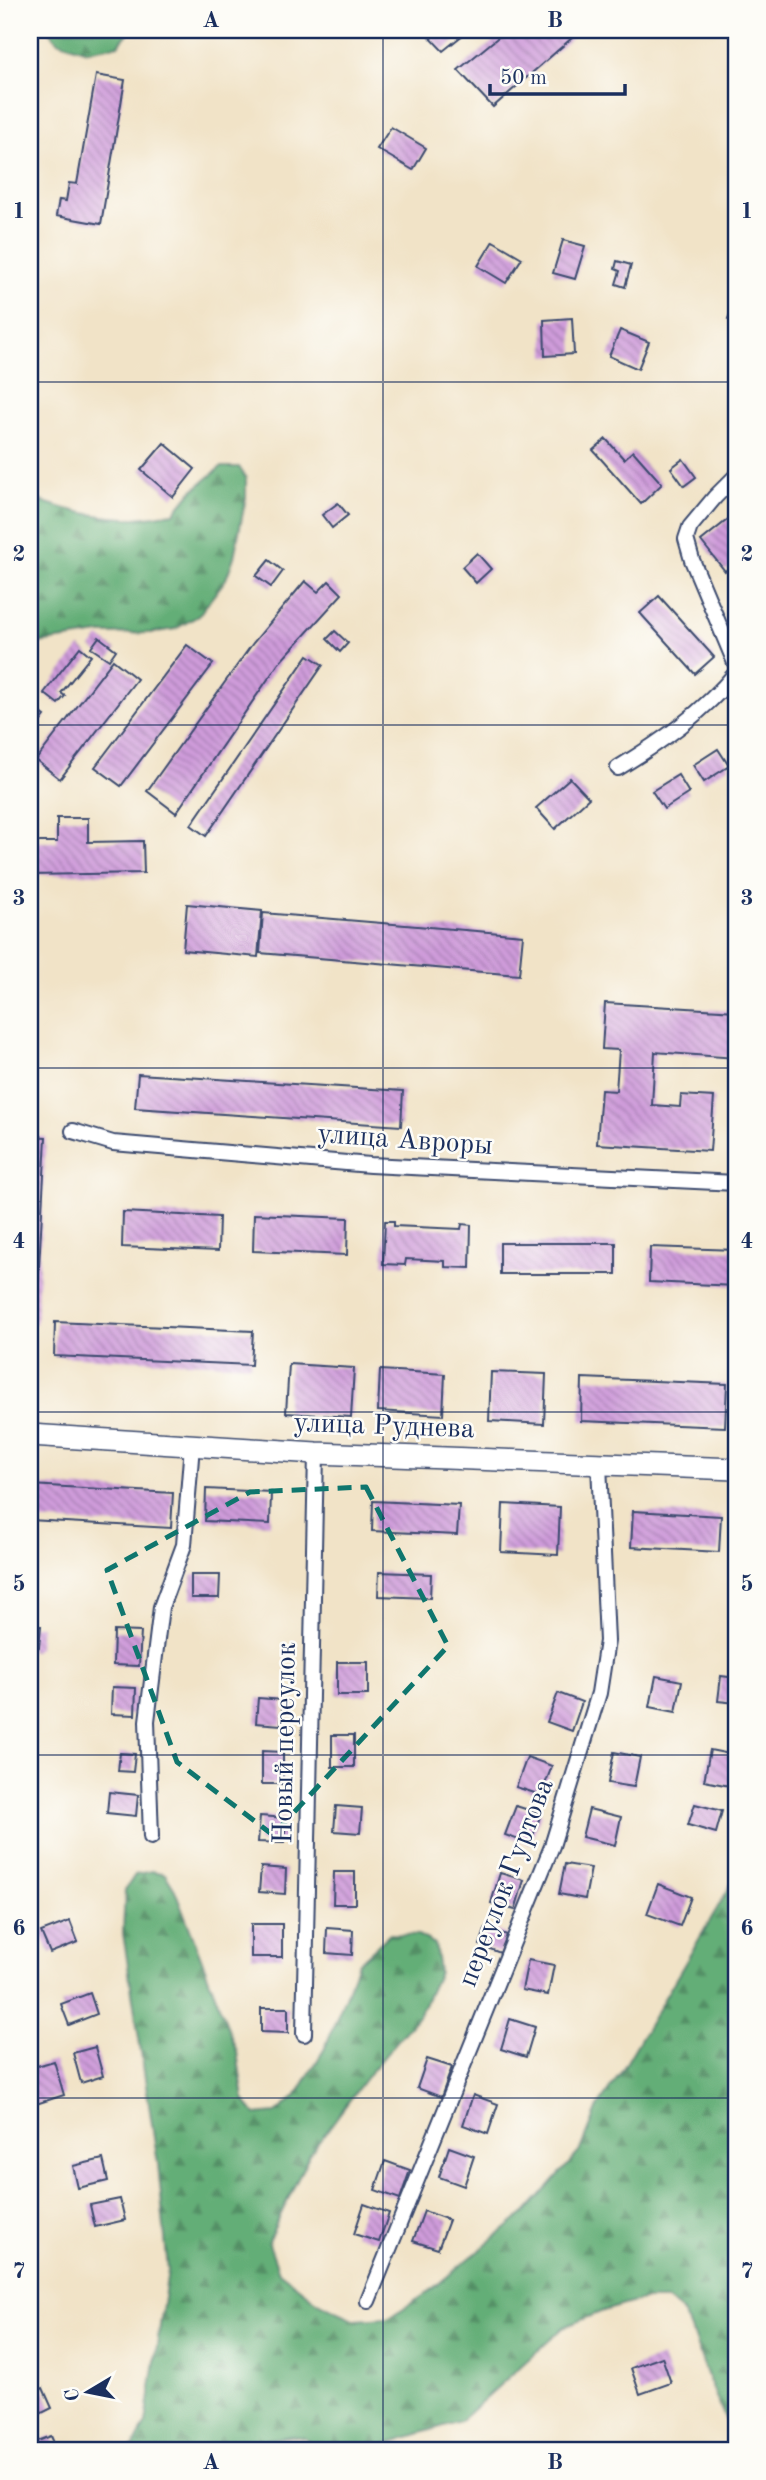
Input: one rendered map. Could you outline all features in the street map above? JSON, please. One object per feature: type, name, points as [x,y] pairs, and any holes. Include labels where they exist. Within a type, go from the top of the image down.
[{"type":"main road","name":"улица Руднева","points":[[30,1435],[316,1453],[736,1469]]},
{"type":"street","points":[[736,476],[690,527],[686,539],[692,560],[736,665]]},
{"type":"street","points":[[618,768],[667,736],[736,673]]},
{"type":"street","name":"улица Авроры","points":[[73,1131],[113,1143],[343,1162],[736,1183]]},
{"type":"street","points":[[151,1838],[147,1721],[161,1607],[184,1545],[192,1445]]},
{"type":"street","name":"Новый переулок","points":[[304,2034],[316,1453]]},
{"type":"street","name":"переулок Гуртова","points":[[368,2301],[552,1846],[599,1693],[607,1641],[599,1464]]},
{"type":"highlighted area","points":[[366,1487],[448,1646],[273,1835],[177,1762],[107,1570],[250,1492]]},
{"type":"green space","points":[[49,30],[131,30],[118,45],[87,51],[57,41]]},
{"type":"green space","points":[[221,467],[239,467],[246,478],[246,497],[234,557],[226,579],[198,616],[175,629],[151,633],[100,634],[30,644],[30,497],[65,509],[101,516],[137,518],[174,513],[191,492]]},
{"type":"green space","points":[[152,1871],[165,1874],[175,1890],[237,2052],[244,2099],[255,2115],[276,2113],[296,2096],[325,2048],[358,1963],[390,1934],[418,1935],[435,1944],[439,1972],[419,2015],[366,2078],[309,2155],[268,2241],[279,2272],[321,2304],[356,2320],[388,2318],[426,2294],[526,2212],[581,2150],[599,2105],[732,1883],[736,1882],[736,2444],[690,2327],[680,2310],[667,2300],[642,2300],[603,2311],[564,2327],[460,2421],[366,2450],[322,2450],[304,2438],[292,2436],[255,2441],[233,2450],[128,2450],[134,2446],[146,2423],[168,2270],[158,2164],[123,1933],[125,1890],[135,1875]]},
{"type":"building","points":[[423,30],[469,30],[443,51]]},
{"type":"building","points":[[507,30],[581,30],[493,107],[458,70]]},
{"type":"building","points":[[96,75],[125,80],[101,224],[56,216],[59,200],[66,201],[69,183],[77,184]]},
{"type":"building","points":[[391,127],[426,148],[413,170],[377,149]]},
{"type":"building","points":[[563,240],[585,246],[575,279],[553,273]]},
{"type":"building","points":[[493,241],[522,258],[506,283],[478,266]]},
{"type":"building","points":[[617,261],[631,265],[625,287],[616,284],[620,271],[615,269]]},
{"type":"building","points":[[736,299],[736,322],[728,319]]},
{"type":"building","points":[[572,318],[574,354],[545,356],[544,320]]},
{"type":"building","points":[[620,330],[649,342],[638,369],[609,356]]},
{"type":"building","points":[[606,439],[624,459],[633,451],[662,484],[641,504],[593,450]]},
{"type":"building","points":[[164,443],[195,469],[173,497],[141,470]]},
{"type":"building","points":[[683,459],[696,477],[684,486],[671,468]]},
{"type":"building","points":[[338,503],[348,515],[332,528],[322,515]]},
{"type":"building","points":[[731,517],[736,523],[736,569],[733,565],[725,571],[701,541]]},
{"type":"building","points":[[477,553],[491,569],[476,583],[462,567]]},
{"type":"building","points":[[269,560],[283,571],[271,587],[256,576]]},
{"type":"building","points":[[305,581],[318,592],[329,581],[342,594],[279,663],[176,813],[147,791],[253,643]]},
{"type":"building","points":[[659,596],[714,657],[695,674],[640,613]]},
{"type":"building","points":[[335,631],[348,643],[340,652],[327,639]]},
{"type":"building","points":[[99,637],[116,650],[109,660],[91,648]]},
{"type":"building","points":[[187,645],[213,664],[121,786],[95,767]]},
{"type":"building","points":[[80,647],[91,656],[61,693],[65,696],[58,704],[44,693]]},
{"type":"building","points":[[308,655],[323,665],[206,836],[191,825]]},
{"type":"building","points":[[113,660],[137,679],[60,779],[36,760]]},
{"type":"building","points":[[30,705],[45,716],[30,735]]},
{"type":"building","points":[[718,749],[729,766],[704,782],[693,765]]},
{"type":"building","points":[[678,775],[689,793],[664,809],[652,791]]},
{"type":"building","points":[[570,778],[589,798],[555,829],[536,808]]},
{"type":"building","points":[[57,818],[88,818],[88,842],[143,841],[144,873],[30,875],[30,842],[57,842]]},
{"type":"building","points":[[187,904],[262,911],[258,957],[183,950]]},
{"type":"building","points":[[263,913],[523,935],[519,975],[260,953]]},
{"type":"building","points":[[605,1003],[736,1011],[736,1058],[655,1052],[652,1105],[680,1107],[681,1095],[714,1097],[710,1151],[597,1144],[601,1090],[616,1091],[619,1050],[602,1049]]},
{"type":"building","points":[[138,1074],[403,1091],[401,1126],[135,1108]]},
{"type":"building","points":[[30,1136],[46,1137],[36,1324],[30,1323]]},
{"type":"building","points":[[123,1212],[219,1217],[218,1251],[122,1247]]},
{"type":"building","points":[[254,1214],[348,1218],[347,1255],[253,1251]]},
{"type":"building","points":[[385,1221],[394,1221],[394,1226],[461,1229],[462,1224],[471,1225],[470,1268],[445,1267],[445,1261],[406,1259],[405,1265],[383,1264]]},
{"type":"building","points":[[500,1243],[616,1243],[616,1274],[500,1274]]},
{"type":"building","points":[[650,1247],[736,1250],[736,1286],[649,1282]]},
{"type":"building","points":[[55,1322],[253,1331],[251,1365],[54,1356]]},
{"type":"building","points":[[289,1364],[354,1368],[351,1417],[286,1413]]},
{"type":"building","points":[[380,1370],[445,1374],[443,1415],[378,1411]]},
{"type":"building","points":[[491,1372],[546,1374],[544,1424],[489,1421]]},
{"type":"building","points":[[582,1378],[727,1384],[725,1427],[581,1421]]},
{"type":"building","points":[[30,1485],[173,1493],[171,1528],[30,1520]]},
{"type":"building","points":[[206,1489],[271,1492],[270,1524],[205,1521]]},
{"type":"building","points":[[373,1501],[459,1505],[457,1535],[372,1531]]},
{"type":"building","points":[[503,1504],[560,1507],[558,1555],[501,1552]]},
{"type":"building","points":[[633,1511],[721,1516],[719,1552],[631,1547]]},
{"type":"building","points":[[379,1572],[431,1574],[430,1598],[378,1596]]},
{"type":"building","points":[[191,1575],[220,1575],[219,1598],[191,1598]]},
{"type":"building","points":[[30,1626],[41,1626],[39,1647],[34,1651],[30,1651]]},
{"type":"building","points":[[114,1631],[141,1632],[139,1666],[113,1665]]},
{"type":"building","points":[[337,1662],[368,1662],[368,1695],[337,1695]]},
{"type":"building","points":[[656,1676],[682,1681],[676,1712],[650,1707]]},
{"type":"building","points":[[721,1676],[736,1678],[736,1703],[718,1701]]},
{"type":"building","points":[[112,1687],[136,1688],[135,1715],[111,1714]]},
{"type":"building","points":[[558,1693],[582,1702],[572,1731],[547,1722]]},
{"type":"building","points":[[258,1698],[283,1700],[281,1725],[256,1723]]},
{"type":"building","points":[[332,1735],[354,1735],[354,1767],[332,1767]]},
{"type":"building","points":[[710,1750],[735,1755],[730,1786],[704,1781]]},
{"type":"building","points":[[262,1751],[283,1752],[283,1784],[262,1784]]},
{"type":"building","points":[[614,1752],[640,1757],[634,1787],[608,1783]]},
{"type":"building","points":[[120,1753],[135,1754],[133,1772],[118,1771]]},
{"type":"building","points":[[527,1757],[552,1766],[541,1795],[516,1787]]},
{"type":"building","points":[[109,1792],[138,1795],[136,1816],[107,1813]]},
{"type":"building","points":[[695,1804],[722,1811],[716,1833],[688,1825]]},
{"type":"building","points":[[336,1806],[362,1808],[360,1833],[334,1831]]},
{"type":"building","points":[[516,1806],[541,1814],[530,1844],[505,1835]]},
{"type":"building","points":[[589,1809],[621,1817],[615,1845],[582,1837]]},
{"type":"building","points":[[260,1816],[286,1818],[284,1843],[258,1842]]},
{"type":"building","points":[[565,1864],[591,1868],[585,1899],[559,1894]]},
{"type":"building","points":[[261,1867],[286,1869],[285,1894],[259,1892]]},
{"type":"building","points":[[334,1872],[355,1872],[355,1904],[333,1904]]},
{"type":"building","points":[[500,1873],[524,1880],[515,1910],[491,1903]]},
{"type":"building","points":[[658,1884],[691,1897],[680,1926],[647,1914]]},
{"type":"building","points":[[70,1921],[78,1942],[50,1953],[41,1932]]},
{"type":"building","points":[[251,1924],[282,1924],[282,1957],[251,1957]]},
{"type":"building","points":[[486,1927],[507,1935],[500,1953],[480,1945]]},
{"type":"building","points":[[327,1928],[353,1930],[352,1955],[326,1953]]},
{"type":"building","points":[[528,1960],[554,1965],[548,1995],[522,1990]]},
{"type":"building","points":[[90,1993],[97,2014],[69,2025],[61,2004]]},
{"type":"building","points":[[261,2008],[288,2008],[288,2033],[261,2032]]},
{"type":"building","points":[[510,2019],[535,2027],[526,2057],[501,2049]]},
{"type":"building","points":[[95,2047],[103,2076],[81,2083],[73,2053]]},
{"type":"building","points":[[427,2059],[452,2067],[441,2097],[417,2088]]},
{"type":"building","points":[[54,2061],[64,2095],[33,2105],[30,2068]]},
{"type":"building","points":[[473,2095],[498,2104],[488,2134],[463,2125]]},
{"type":"building","points":[[449,2147],[474,2156],[464,2186],[439,2177]]},
{"type":"building","points":[[103,2159],[108,2181],[78,2188],[73,2166]]},
{"type":"building","points":[[385,2161],[410,2170],[400,2199],[375,2190]]},
{"type":"building","points":[[120,2199],[125,2220],[95,2227],[90,2205]]},
{"type":"building","points":[[364,2204],[389,2213],[379,2242],[354,2234]]},
{"type":"building","points":[[424,2211],[449,2220],[438,2249],[413,2241]]},
{"type":"building","points":[[662,2357],[671,2383],[640,2394],[631,2368]]},
{"type":"building","points":[[43,2388],[52,2408],[30,2419],[30,2394]]},
{"type":"building","points":[[51,2436],[57,2450],[30,2450],[30,2444]]}]
